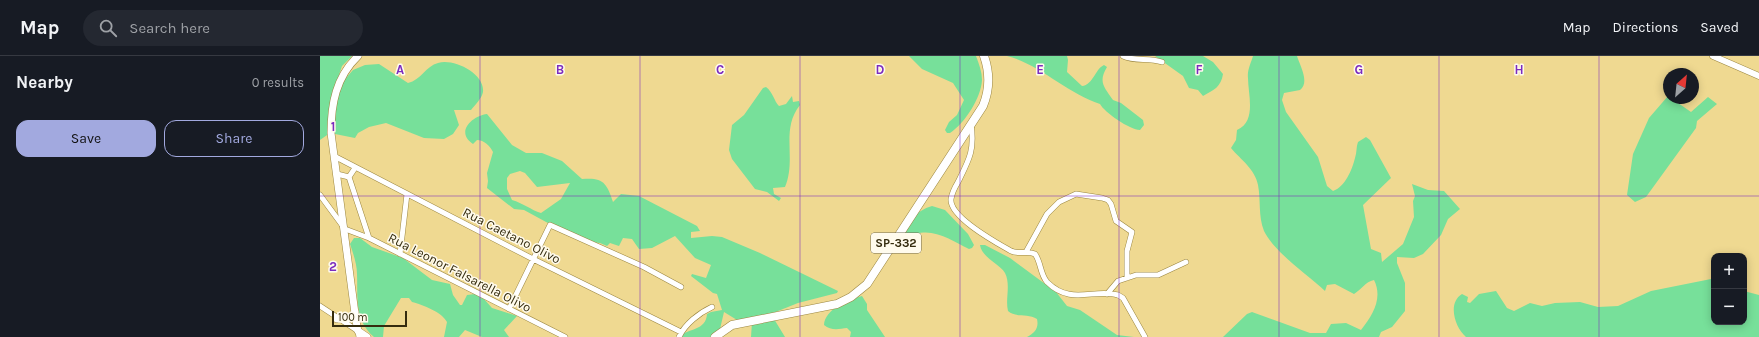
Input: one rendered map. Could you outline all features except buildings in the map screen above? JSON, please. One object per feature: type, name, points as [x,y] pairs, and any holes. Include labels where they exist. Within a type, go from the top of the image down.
[{"type":"main road","points":[[358,56],[349,65],[334,97],[331,111],[334,156],[345,229],[356,321],[359,334],[367,337]]},
{"type":"main road","name":"SP-332","points":[[715,337],[732,325],[837,304],[859,292],[877,271],[983,106],[988,91],[988,69],[984,56]]},
{"type":"main road","points":[[341,321],[349,318],[355,312]]},
{"type":"street","points":[[1123,56],[1136,60],[1153,59],[1162,62]]},
{"type":"street","points":[[1713,56],[1759,76]]},
{"type":"street","points":[[971,124],[974,140],[972,150],[952,194],[951,203],[953,209],[983,235],[1013,252],[1032,252],[1036,256],[1044,279],[1057,290],[1068,294],[1088,296],[1107,294],[1118,295],[1123,298],[1146,337]]},
{"type":"street","name":"Rua Caetano Olivo","points":[[334,156],[680,335]]},
{"type":"street","points":[[348,176],[355,168]]},
{"type":"street","points":[[337,174],[348,176]]},
{"type":"street","points":[[348,176],[369,238]]},
{"type":"street","points":[[400,254],[407,194]]},
{"type":"street","points":[[1026,252],[1043,219],[1059,202],[1076,194],[1102,198],[1111,204],[1116,221],[1132,232],[1127,251],[1127,278]]},
{"type":"street","points":[[320,195],[345,229]]},
{"type":"street","points":[[509,309],[550,225],[644,267],[681,287]]},
{"type":"street","name":"Rua Leonor Falsarella Olivo","points":[[345,229],[369,238],[565,337]]},
{"type":"street","points":[[1107,294],[1118,281],[1136,275],[1158,275],[1186,262]]},
{"type":"street","points":[[320,306],[359,334]]},
{"type":"street","points":[[680,335],[698,315],[712,307]]},
{"type":"street","points":[[341,321],[356,321]]},
{"type":"green space","points":[[320,56],[352,56],[342,66],[333,93],[353,70],[365,65],[379,64],[408,83],[416,79],[430,67],[444,62],[459,65],[474,73],[482,85],[483,92],[480,99],[471,110],[454,110],[459,125],[453,134],[444,139],[424,138],[386,123],[369,127],[358,133],[355,138],[330,133],[320,140]]},
{"type":"green space","points":[[909,56],[976,56],[982,77],[979,94],[966,117],[956,129],[950,133],[947,133],[945,130],[949,122],[957,115],[964,100],[953,83],[922,69]]},
{"type":"green space","points":[[1007,56],[1067,56],[1067,72],[1082,86],[1089,83],[1098,70],[1104,65],[1107,67],[1104,72],[1103,84],[1113,100],[1121,103],[1143,120],[1144,125],[1140,130],[1124,124],[1112,116],[1100,104],[1076,93],[1031,65]]},
{"type":"green space","points":[[1155,56],[1203,56],[1213,62],[1223,74],[1221,82],[1216,88],[1203,96],[1198,90],[1189,88],[1183,76]]},
{"type":"green space","points":[[1253,56],[1297,56],[1304,78],[1303,87],[1300,90],[1284,93],[1282,100],[1286,112],[1318,157],[1327,186],[1333,191],[1341,186],[1350,173],[1356,156],[1358,142],[1366,137],[1370,140],[1391,178],[1363,205],[1371,249],[1381,253],[1382,262],[1403,244],[1414,217],[1413,201],[1415,196],[1412,184],[1428,190],[1444,191],[1460,209],[1448,219],[1441,235],[1423,254],[1414,258],[1397,257],[1397,263],[1405,283],[1405,311],[1392,327],[1381,332],[1379,337],[1223,337],[1247,314],[1252,312],[1310,333],[1326,333],[1331,324],[1346,323],[1361,330],[1373,312],[1377,300],[1377,287],[1374,280],[1366,284],[1354,294],[1335,284],[1327,285],[1325,291],[1283,255],[1264,231],[1261,220],[1259,191],[1256,179],[1251,169],[1231,148],[1236,140],[1237,130],[1243,126],[1249,114],[1250,100],[1248,75]]},
{"type":"green space","points":[[766,87],[779,106],[786,104],[792,96],[793,102],[799,101],[800,105],[791,124],[790,166],[785,187],[773,188],[774,194],[781,198],[779,201],[767,192],[755,189],[732,159],[729,150],[732,125],[744,115],[763,88]]},
{"type":"green space","points":[[1708,97],[1717,104],[1697,121],[1696,128],[1646,197],[1635,202],[1627,195],[1633,154],[1649,118],[1663,102],[1663,104],[1680,104],[1691,112]]},
{"type":"green space","points":[[487,114],[512,145],[526,153],[542,153],[562,161],[582,179],[599,180],[609,190],[613,202],[621,194],[639,196],[697,226],[700,231],[691,232],[691,238],[712,236],[722,237],[760,253],[838,291],[837,293],[798,303],[773,313],[737,320],[724,312],[720,329],[721,337],[679,337],[703,324],[706,320],[707,314],[722,310],[717,294],[713,293],[691,276],[692,274],[706,278],[711,265],[695,258],[675,236],[652,248],[639,249],[632,239],[623,238],[619,246],[610,243],[607,246],[600,243],[581,241],[524,210],[514,209],[487,188],[487,173],[493,152],[492,150],[480,140],[477,140],[473,144],[465,135],[471,121],[481,115]],"holes":[[[520,171],[525,173],[537,187],[570,183],[561,199],[541,213],[512,200],[507,189],[507,178],[510,174]]]},
{"type":"green space","points":[[932,206],[945,210],[968,234],[974,245],[972,248],[969,249],[943,236],[930,233],[916,234],[905,239],[898,240],[904,229],[916,215]]},
{"type":"green space","points":[[354,238],[360,238],[372,247],[403,258],[432,280],[450,284],[453,295],[460,305],[462,305],[467,295],[475,294],[484,299],[492,308],[517,316],[504,330],[509,337],[482,337],[465,330],[459,337],[444,337],[447,322],[445,318],[427,307],[412,302],[409,298],[401,298],[384,326],[383,337],[374,337],[363,323],[358,308],[356,266],[350,244]]},
{"type":"green space","points":[[980,245],[985,245],[1010,258],[1056,292],[1067,306],[1080,310],[1117,335],[1134,337],[1027,337],[1036,330],[1037,319],[1008,311],[1008,282],[1005,273],[999,266],[987,257],[981,250]]},
{"type":"green space","points":[[1711,279],[1711,325],[1747,325],[1747,292],[1759,295],[1759,337],[1466,337],[1459,328],[1454,316],[1455,303],[1457,298],[1462,294],[1468,297],[1467,302],[1470,303],[1479,294],[1496,291],[1507,308],[1514,311],[1530,303],[1542,306],[1555,303],[1580,302],[1598,307],[1618,306],[1651,291]]},
{"type":"green space","points":[[862,296],[867,304],[867,310],[885,337],[850,337],[851,332],[847,328],[832,329],[824,325],[828,314],[838,306]]},
{"type":"green space","points":[[774,319],[785,337],[751,337],[752,322]]}]
